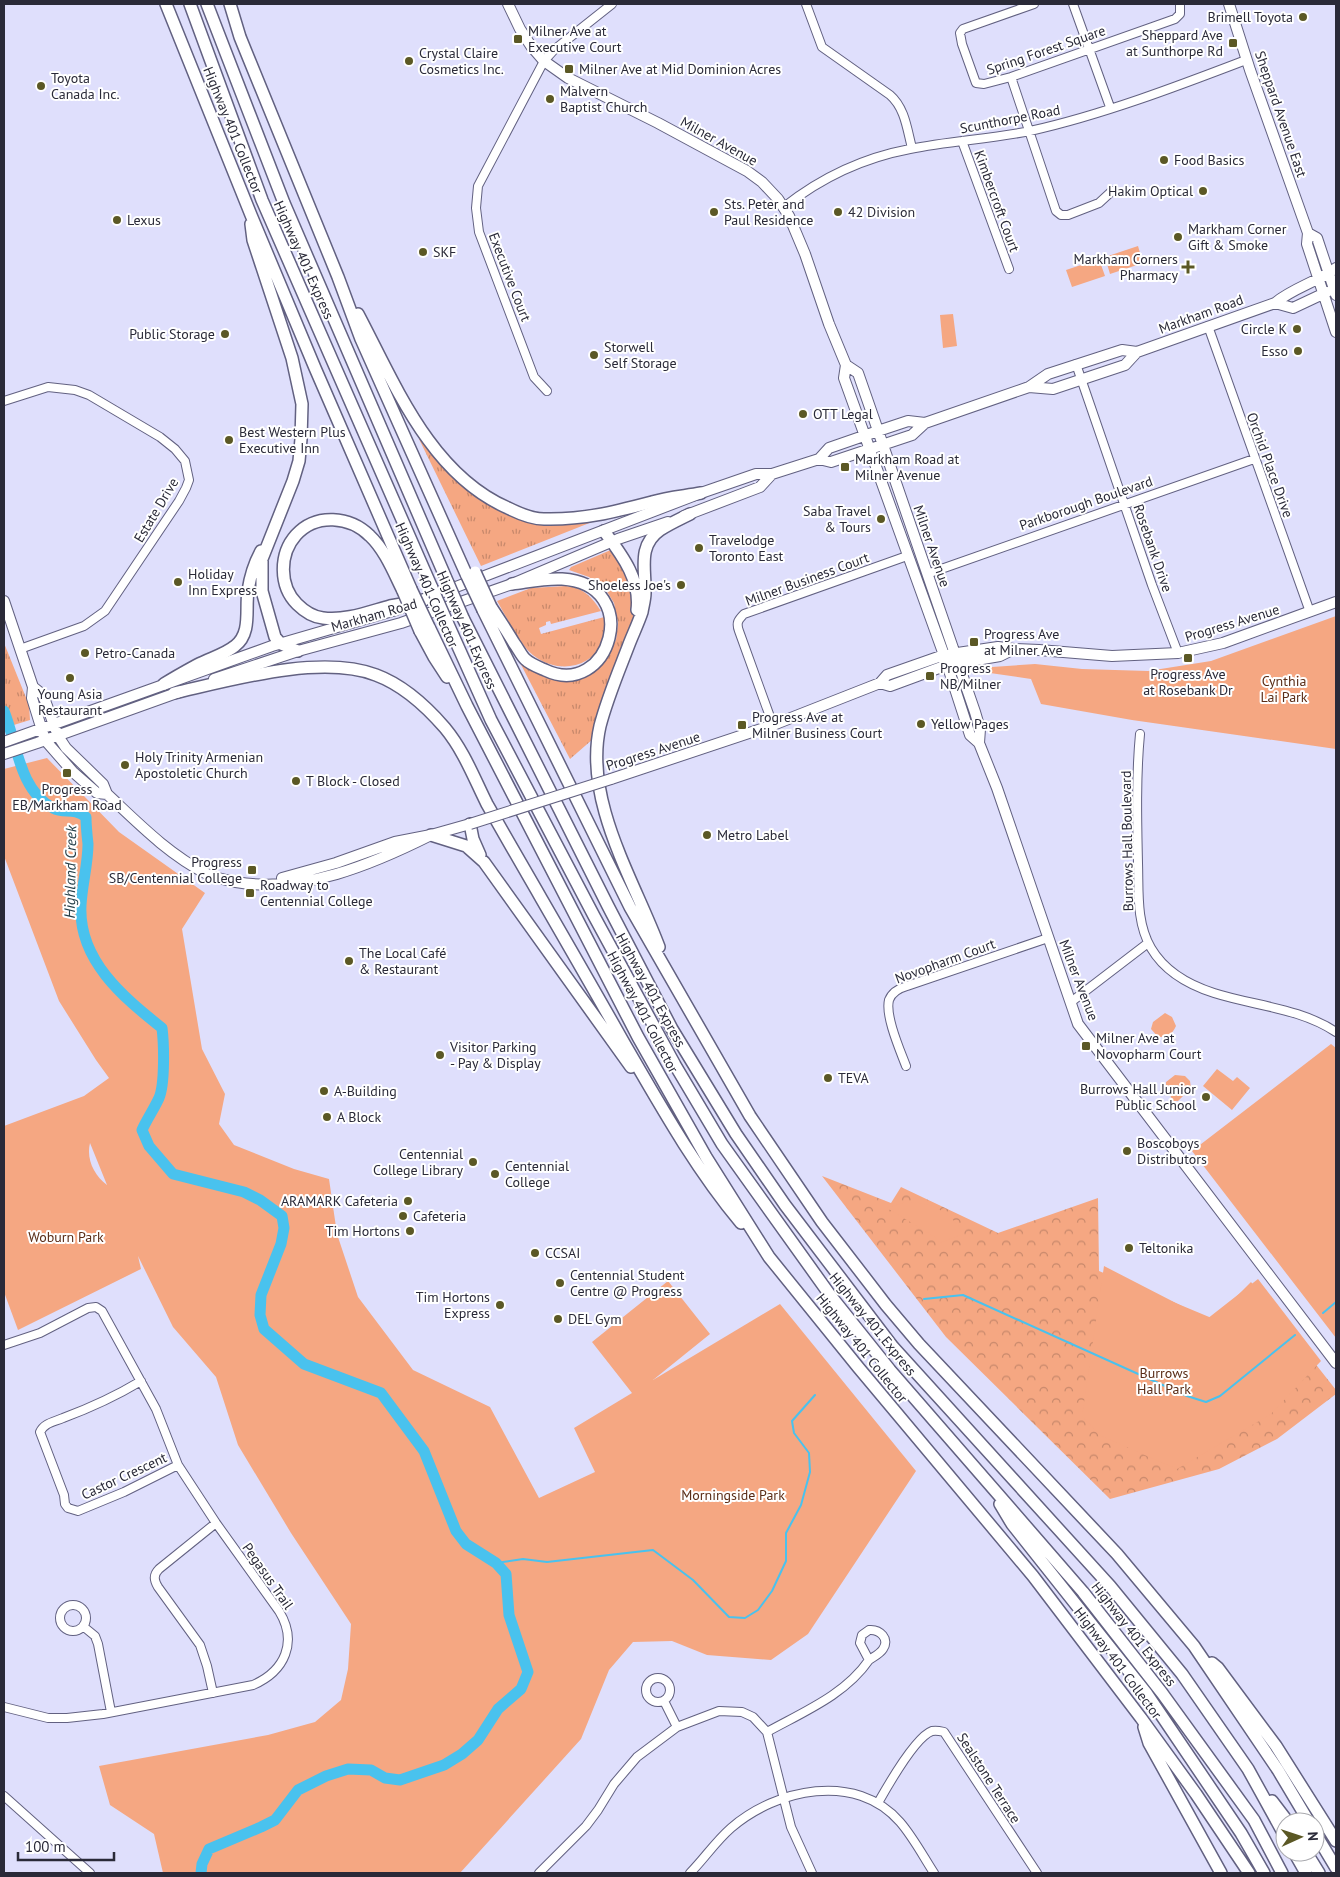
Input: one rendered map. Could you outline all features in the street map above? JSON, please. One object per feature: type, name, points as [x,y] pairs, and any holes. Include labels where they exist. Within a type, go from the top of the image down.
[{"type":"highway","name":"Highway 401 Collector","points":[[166,4],[251,215],[424,629],[467,706],[638,1037],[706,1157],[769,1256],[858,1367],[1034,1576],[1196,1794],[1248,1873]]},
{"type":"highway","name":"Highway 401 Express","points":[[190,4],[262,200],[469,673],[500,737],[675,1065],[722,1144],[830,1295],[890,1370],[1083,1592],[1162,1693],[1254,1820],[1282,1873]]},
{"type":"highway","name":"Highway 401 Express","points":[[207,4],[284,203],[463,618],[603,898],[672,1029],[736,1134],[786,1205],[893,1347],[1110,1586],[1182,1674],[1248,1769],[1275,1818]]},
{"type":"highway","points":[[226,4],[338,277],[361,339],[454,544],[471,574],[626,898],[673,984],[750,1116],[822,1222],[886,1305],[919,1344],[1117,1554],[1194,1646],[1278,1770],[1302,1812]]},
{"type":"highway","points":[[230,4],[240,37]]},
{"type":"highway","points":[[251,215],[253,240],[292,358],[302,404],[302,439],[299,461],[262,559],[262,591],[276,637],[281,644],[298,651]]},
{"type":"highway","points":[[338,277],[417,423],[447,464],[492,502],[541,519],[569,519],[597,516],[654,501],[701,493]]},
{"type":"highway","points":[[673,984],[614,838],[602,802],[597,763],[600,728],[614,683],[641,614],[645,595],[643,566],[645,549],[650,539],[660,530],[690,514]]},
{"type":"highway","points":[[407,590],[371,536],[355,524],[335,519],[315,522],[296,535],[284,557],[284,580],[289,597],[301,609],[313,616],[339,619],[424,600]]},
{"type":"highway","points":[[164,684],[198,664],[237,645],[246,630],[247,594],[251,575],[257,558],[277,521]]},
{"type":"highway","points":[[604,531],[623,557],[636,583],[638,600],[634,631]]},
{"type":"highway","points":[[487,609],[525,659],[550,673],[563,676],[576,674],[590,667],[602,655],[610,640],[611,620],[610,613],[602,596],[587,585],[563,578],[512,584]]},
{"type":"highway","points":[[174,693],[270,673],[317,667],[347,669],[375,674],[402,687],[445,728],[462,750],[487,804],[654,1095],[715,1191],[769,1256]]},
{"type":"highway","points":[[470,824],[473,839],[484,862],[638,1077],[654,1095]]},
{"type":"highway","points":[[431,834],[466,846],[484,862]]},
{"type":"highway","points":[[990,1484],[1012,1524],[1148,1694],[1241,1833],[1264,1873]]},
{"type":"highway","points":[[1194,1646],[1218,1668],[1276,1746],[1333,1833],[1336,1841]]},
{"type":"highway","points":[[1141,1718],[1149,1743],[1221,1873]]},
{"type":"highway","points":[[1248,1769],[1280,1812]]},
{"type":"highway","points":[[1325,1850],[1336,1868]]},
{"type":"highway","points":[[1300,1862],[1306,1873]]},
{"type":"highway","points":[[1312,1862],[1319,1873]]},
{"type":"main road","name":"Milner Avenue","points":[[508,4],[524,34],[544,61],[568,78],[712,151],[747,171],[762,182],[784,207],[805,254],[829,324],[846,365],[858,374],[927,574],[951,659]]},
{"type":"main road","name":"Sheppard Avenue East","points":[[1229,4],[1246,60],[1308,233],[1307,244],[1322,295],[1336,332]]},
{"type":"main road","name":"Sheppard Avenue East","points":[[1308,233],[1317,238],[1333,270],[1335,289]]},
{"type":"main road","name":"Markham Road","points":[[1029,387],[1053,389],[1125,365],[1137,352],[1275,303],[1287,293],[1318,280],[1333,270]]},
{"type":"main road","name":"Markham Road","points":[[1275,303],[1293,308],[1335,289]]},
{"type":"main road","name":"Markham Road","points":[[819,459],[831,462],[912,435],[925,423],[1029,387],[1048,374],[1076,364],[1122,350],[1137,352]]},
{"type":"main road","name":"Milner Avenue","points":[[846,365],[844,378],[864,436],[907,556],[975,712],[980,729],[979,743],[997,788],[1078,1024],[1336,1363]]},
{"type":"main road","name":"Markham Road","points":[[5,742],[281,644],[376,617],[424,600],[701,493],[756,474],[772,474],[819,459],[829,448],[878,431],[908,421],[925,423]]},
{"type":"main road","name":"Markham Road","points":[[7,753],[298,651],[401,623],[512,584],[612,542],[760,487],[772,474]]},
{"type":"main road","name":"Progress Avenue","points":[[4,601],[33,687],[32,698],[45,740],[73,772],[97,793],[107,794]]},
{"type":"main road","name":"Progress Avenue","points":[[288,881],[395,842],[470,824],[773,725],[880,683],[890,686],[951,659],[1000,656],[1014,650],[1034,649],[1112,656],[1178,653],[1223,643],[1336,602]]},
{"type":"main road","name":"Progress Avenue","points":[[33,687],[43,694],[53,725],[66,748],[103,784],[107,794],[166,848],[206,873],[248,884],[306,881],[348,870],[399,851],[431,834]]},
{"type":"main road","points":[[348,870],[350,858]]},
{"type":"street","name":"Executive Court","points":[[547,391],[534,377],[479,232],[476,208],[478,186],[544,61],[554,50],[612,4]]},
{"type":"street","points":[[806,4],[822,47],[898,102],[905,118],[912,148]]},
{"type":"street","name":"Spring Forest Square","points":[[1034,4],[967,27],[960,33],[976,83],[984,84],[1011,77],[1176,19],[1180,14],[1180,4]]},
{"type":"street","points":[[1073,4],[1110,107]]},
{"type":"street","name":"Scunthorpe Road","points":[[784,207],[839,170],[883,155],[912,148],[1028,131],[1069,121],[1246,60]]},
{"type":"street","points":[[1011,77],[1056,211],[1061,215],[1068,215],[1099,203],[1112,192]]},
{"type":"street","name":"Kimbercroft Court","points":[[962,141],[1009,269]]},
{"type":"street","name":"Orchid Place Drive","points":[[1208,326],[1310,612]]},
{"type":"street","name":"Rosebank Drive","points":[[1076,364],[1178,653]]},
{"type":"street","name":"Estate Drive","points":[[4,401],[48,387],[75,390],[89,395],[160,437],[175,449],[185,461],[189,480],[179,501],[106,611],[84,626],[20,649]]},
{"type":"street","name":"Parkborough Boulevard","points":[[927,574],[1254,459]]},
{"type":"street","name":"Milner Business Court","points":[[773,725],[739,631],[737,624],[739,619],[744,614],[907,556]]},
{"type":"street","name":"Burrows Hall Boulevard","points":[[1140,734],[1137,828],[1139,906],[1142,925],[1148,943],[1156,956],[1168,969],[1192,985],[1215,993],[1303,1016],[1336,1032]]},
{"type":"street","name":"Novopharm Court","points":[[906,1066],[889,1015],[889,1000],[893,994],[907,986],[1048,938]]},
{"type":"street","points":[[1071,1002],[1148,943]]},
{"type":"street","name":"Pegasus Trail","points":[[4,1345],[40,1333],[88,1308],[96,1308],[102,1311],[156,1409],[178,1465],[216,1523],[279,1611],[285,1621],[288,1633],[288,1644],[282,1662],[272,1675],[253,1685],[111,1712],[67,1718],[48,1718],[4,1707]]},
{"type":"street","name":"Castor Crescent","points":[[141,1381],[93,1407],[50,1423],[42,1428],[40,1432],[64,1495],[64,1504],[68,1508],[78,1511],[124,1492],[178,1465]]},
{"type":"street","points":[[213,1693],[200,1645],[158,1587],[154,1577],[155,1573],[216,1523]]},
{"type":"street","points":[[84,1627],[95,1636],[98,1644],[111,1712]]},
{"type":"street","points":[[767,1732],[823,1702],[854,1679],[868,1660]]},
{"type":"street","points":[[664,1701],[677,1727]]},
{"type":"street","points":[[538,1873],[594,1816],[614,1784],[637,1757],[677,1727],[719,1711],[732,1710],[753,1717],[767,1732],[792,1827],[812,1873]]},
{"type":"street","name":"Sealstone Terrace","points":[[878,1803],[902,1762],[922,1739],[930,1732],[939,1730],[944,1732],[1036,1873]]},
{"type":"street","points":[[692,1873],[732,1828],[756,1811],[783,1798],[806,1792],[832,1791],[856,1794],[878,1803],[900,1822],[934,1873]]},
{"type":"street","points":[[4,1796],[90,1873]]},
{"type":"green space","points":[[1138,246],[1143,263],[1110,274],[1105,257]]},
{"type":"green space","points":[[1099,259],[1105,276],[1072,287],[1066,270]]},
{"type":"green space","points":[[953,314],[957,346],[943,348],[940,315]]},
{"type":"green space","points":[[420,436],[514,516],[597,520],[481,566],[419,439]]},
{"type":"green space","points":[[613,549],[629,582],[636,602],[631,628],[593,739],[570,759],[516,655],[559,677],[606,658],[616,640],[618,623],[614,603],[606,590],[589,577],[569,570],[571,567]]},
{"type":"green space","points":[[566,586],[583,591],[601,611],[551,624],[550,621],[546,622],[546,625],[539,628],[541,634],[608,616],[607,633],[604,643],[590,658],[574,666],[555,666],[537,658],[525,647],[497,601],[531,588]]},
{"type":"green space","name":"Cynthia Lai Park","points":[[1336,616],[1336,749],[1132,720],[1041,704],[1031,679],[976,671],[977,668],[1035,664],[1082,669],[1148,671],[1211,661]]},
{"type":"green space","points":[[4,643],[29,705],[30,720],[4,728]]},
{"type":"green space","name":"Morningside Park","points":[[47,758],[119,832],[205,893],[182,929],[202,1049],[225,1094],[219,1124],[234,1145],[294,1169],[329,1179],[337,1234],[358,1297],[413,1370],[490,1407],[539,1498],[595,1472],[574,1428],[632,1393],[592,1342],[668,1281],[710,1334],[653,1380],[780,1304],[916,1471],[808,1634],[771,1660],[707,1655],[672,1641],[633,1642],[609,1670],[581,1739],[460,1873],[163,1873],[154,1834],[110,1805],[99,1766],[268,1735],[315,1722],[341,1700],[348,1669],[351,1624],[291,1533],[238,1445],[216,1377],[173,1327],[138,1256],[141,1269],[18,1330],[4,1292],[4,1126],[84,1096],[109,1078],[59,1001],[4,856],[4,769]],"holes":[[[90,1143],[107,1185],[92,1166],[89,1155]]]},
{"type":"green space","points":[[1165,1013],[1172,1017],[1176,1026],[1169,1035],[1158,1037],[1151,1029],[1153,1022]]},
{"type":"green space","points":[[1331,1044],[1336,1048],[1336,1338],[1192,1151]]},
{"type":"green space","points":[[1217,1069],[1233,1081],[1237,1077],[1250,1088],[1232,1110],[1203,1086]]},
{"type":"green space","points":[[1175,1075],[1185,1076],[1190,1081],[1191,1088],[1178,1101],[1173,1101],[1166,1087],[1166,1082]]},
{"type":"green space","points":[[822,1176],[891,1203],[901,1187],[998,1233],[1098,1198],[1099,1271],[1214,1319],[1251,1282],[1336,1390],[1336,1394],[1277,1439],[1219,1469],[1110,1499],[946,1337]]},
{"type":"green space","points":[[906,1202],[924,1204],[940,1210],[953,1220],[963,1234],[939,1243],[935,1237],[887,1208]]},
{"type":"green space","name":"Burrows Hall Park","points":[[1104,1266],[1207,1319],[1258,1279],[1321,1361],[1271,1414],[1177,1469],[1101,1436],[1082,1416]]},
{"type":"waterway","name":"Highland Creek","points":[[4,711],[21,765],[33,790],[53,808],[61,811],[77,812],[86,817],[88,852],[81,905],[82,925],[87,943],[95,960],[118,990],[162,1028],[163,1064],[161,1092],[142,1130],[149,1146],[173,1174],[244,1192],[260,1200],[282,1216],[284,1228],[281,1244],[261,1295],[260,1315],[264,1329],[304,1364],[381,1393],[424,1451],[456,1531],[466,1544],[496,1563],[506,1574],[509,1615],[528,1672],[521,1689],[498,1709],[478,1740],[462,1754],[444,1765],[400,1780],[385,1778],[371,1770],[348,1769],[326,1776],[298,1790],[275,1820],[209,1849],[202,1864],[201,1873]]},
{"type":"waterway","points":[[924,1299],[963,1295],[1187,1396],[1206,1402],[1220,1396],[1295,1335]]},
{"type":"waterway","points":[[1323,1313],[1336,1302]]},
{"type":"waterway","points":[[496,1563],[523,1559],[547,1562],[653,1550],[693,1580],[729,1617],[745,1618],[758,1610],[772,1591],[786,1561],[786,1533],[801,1505],[810,1472],[809,1453],[794,1433],[792,1421],[815,1395]]},
{"type":"place","name":"Brimell Toyota","points":[[1303,17]]},
{"type":"place","name":"Milner Ave at Executive Court","points":[[518,39]]},
{"type":"place","name":"Sheppard Ave at Sunthorpe Rd","points":[[1233,43]]},
{"type":"place","name":"Crystal Claire Cosmetics Inc.","points":[[409,61]]},
{"type":"place","name":"Milner Ave at Mid Dominion Acres","points":[[569,69]]},
{"type":"place","name":"Toyota Canada Inc.","points":[[41,86]]},
{"type":"place","name":"Malvern Baptist Church","points":[[550,99]]},
{"type":"place","name":"Food Basics","points":[[1164,160]]},
{"type":"place","name":"Hakim Optical","points":[[1203,191]]},
{"type":"place","name":"Sts. Peter and Paul Residence","points":[[714,212]]},
{"type":"place","name":"42 Division","points":[[838,212]]},
{"type":"place","name":"Lexus","points":[[117,220]]},
{"type":"place","name":"Markham Corner Gift & Smoke","points":[[1178,237]]},
{"type":"place","name":"SKF","points":[[423,252]]},
{"type":"place","name":"Markham Corners Pharmacy","points":[[1188,267]]},
{"type":"place","name":"Circle K","points":[[1297,329]]},
{"type":"place","name":"Public Storage","points":[[225,334]]},
{"type":"place","name":"Esso","points":[[1298,351]]},
{"type":"place","name":"Storwell Self Storage","points":[[594,355]]},
{"type":"place","name":"OTT Legal","points":[[803,414]]},
{"type":"place","name":"Best Western Plus Executive Inn","points":[[229,440]]},
{"type":"place","name":"Markham Road at Milner Avenue","points":[[845,467]]},
{"type":"place","name":"Saba Travel & Tours","points":[[881,519]]},
{"type":"place","name":"Travelodge Toronto East","points":[[699,548]]},
{"type":"place","name":"Holiday Inn Express","points":[[178,582]]},
{"type":"place","name":"Shoeless Joe's","points":[[681,585]]},
{"type":"place","name":"Progress Ave at Milner Ave","points":[[974,642]]},
{"type":"place","name":"Petro-Canada","points":[[85,653]]},
{"type":"place","name":"Progress Ave at Rosebank Dr","points":[[1188,658]]},
{"type":"place","name":"Progress NB/Milner","points":[[930,676]]},
{"type":"place","name":"Young Asia Restaurant","points":[[70,678]]},
{"type":"place","name":"Yellow Pages","points":[[921,724]]},
{"type":"place","name":"Progress Ave at Milner Business Court","points":[[742,725]]},
{"type":"place","name":"Holy Trinity Armenian Apostoletic Church","points":[[125,765]]},
{"type":"place","name":"Progress EB/Markham Road","points":[[67,773]]},
{"type":"place","name":"T Block - Closed","points":[[296,781]]},
{"type":"place","name":"Metro Label","points":[[707,835]]},
{"type":"place","name":"Progress SB/Centennial College","points":[[252,870]]},
{"type":"place","name":"Roadway to Centennial College","points":[[250,893]]},
{"type":"place","name":"The Local Café & Restaurant","points":[[349,961]]},
{"type":"place","name":"Milner Ave at Novopharm Court","points":[[1086,1046]]},
{"type":"place","name":"Visitor Parking - Pay & Display","points":[[440,1055]]},
{"type":"place","name":"TEVA","points":[[828,1078]]},
{"type":"place","name":"A-Building","points":[[324,1091]]},
{"type":"place","name":"Burrows Hall Junior Public School","points":[[1206,1097]]},
{"type":"place","name":"A Block","points":[[327,1117]]},
{"type":"place","name":"Boscoboys Distributors","points":[[1127,1151]]},
{"type":"place","name":"Centennial College Library","points":[[473,1162]]},
{"type":"place","name":"Centennial College","points":[[495,1174]]},
{"type":"place","name":"ARAMARK Cafeteria","points":[[408,1201]]},
{"type":"place","name":"Cafeteria","points":[[403,1216]]},
{"type":"place","name":"Tim Hortons","points":[[410,1231]]},
{"type":"place","name":"Teltonika","points":[[1129,1248]]},
{"type":"place","name":"CCSAI","points":[[535,1253]]},
{"type":"place","name":"Centennial Student Centre @ Progress","points":[[560,1283]]},
{"type":"place","name":"Tim Hortons Express","points":[[500,1305]]},
{"type":"place","name":"DEL Gym","points":[[558,1319]]},
{"type":"park label","name":"Woburn Park","points":[[66,1237]]}]
